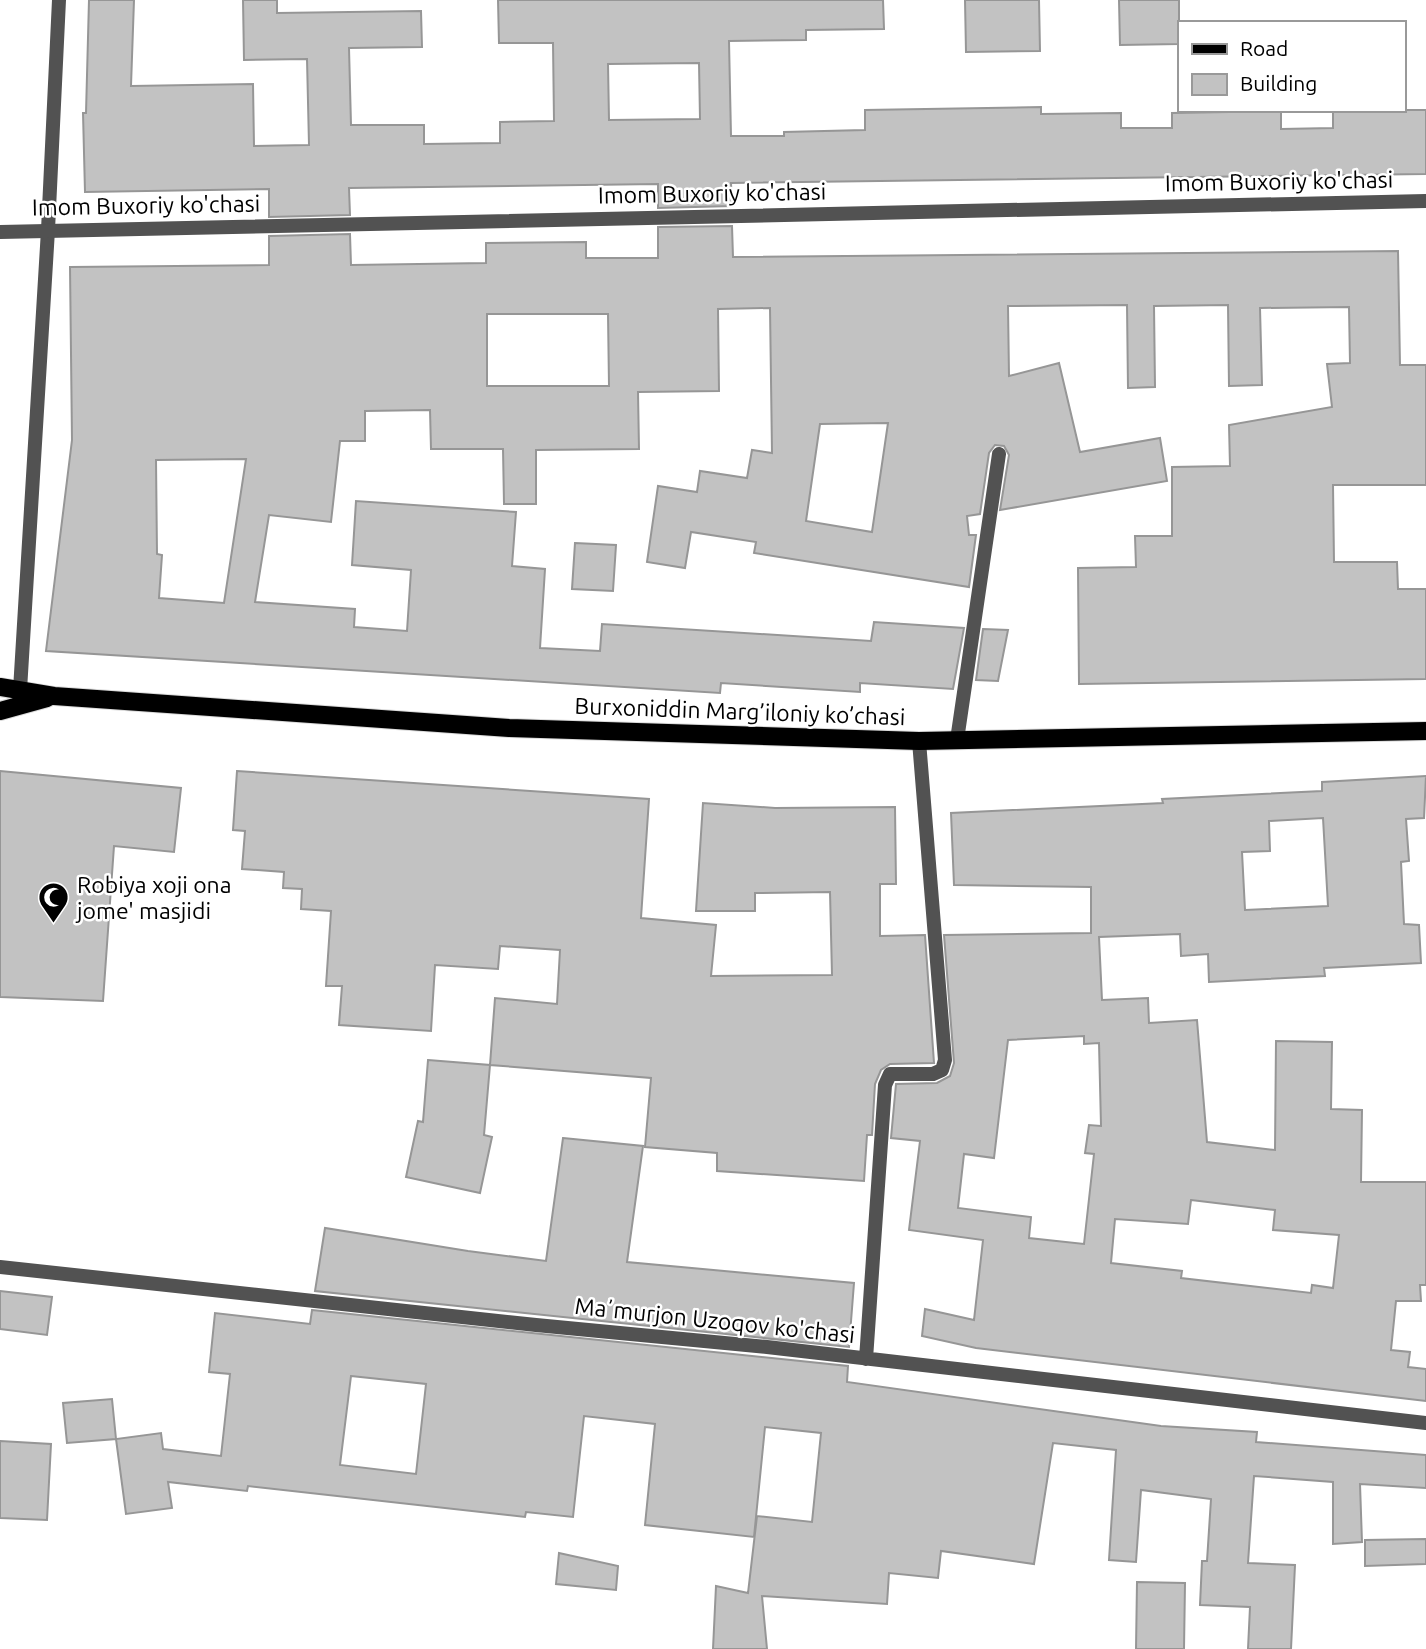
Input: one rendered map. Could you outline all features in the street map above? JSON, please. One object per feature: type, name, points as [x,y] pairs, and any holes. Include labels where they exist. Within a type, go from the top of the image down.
[{"type":"main road","name":"Burxoniddin Marg’iloniy ko’chasi","points":[[0,687],[54,696],[509,728],[919,741],[1426,731]]},
{"type":"main road","name":"Burxoniddin Marg’iloniy ko’chasi","points":[[0,711],[54,696]]},
{"type":"street","points":[[20,690],[59,0]]},
{"type":"street","name":"Imom Buxoriy ko'chasi","points":[[0,232],[1426,201]]},
{"type":"street","points":[[957,740],[999,454]]},
{"type":"street","points":[[866,1359],[886,1084],[890,1074],[933,1074],[942,1070],[945,1060],[919,741]]},
{"type":"street","name":"Maʼmurjon Uzoqov ko'chasi","points":[[0,1267],[866,1359],[1426,1423]]},
{"type":"building","points":[[89,0],[134,0],[131,86],[253,84],[254,146],[309,145],[307,59],[244,60],[243,0],[277,0],[277,13],[421,11],[422,47],[349,48],[351,125],[424,125],[424,144],[500,143],[500,122],[554,121],[553,43],[499,43],[498,0],[883,0],[884,29],[806,30],[806,40],[729,41],[731,136],[784,136],[784,132],[865,130],[865,110],[1041,107],[1041,114],[1121,113],[1121,128],[1172,128],[1172,113],[1281,112],[1281,129],[1333,128],[1333,112],[1426,110],[1426,174],[731,183],[732,206],[658,208],[658,184],[349,188],[350,215],[269,217],[269,189],[85,192],[83,113],[86,113]],"holes":[[[699,63],[700,119],[609,120],[608,64]]]},
{"type":"building","points":[[965,0],[1039,0],[1040,51],[966,52]]},
{"type":"building","points":[[1119,0],[1179,0],[1178,44],[1120,45]]},
{"type":"building","points":[[732,226],[733,257],[1398,251],[1400,365],[1426,365],[1426,485],[1333,485],[1334,562],[1397,562],[1398,589],[1426,589],[1426,679],[1079,684],[1078,568],[1136,567],[1135,536],[1172,536],[1172,467],[1230,466],[1229,425],[1332,407],[1327,364],[1350,363],[1349,307],[1260,308],[1262,385],[1229,386],[1228,305],[1154,306],[1155,387],[1128,388],[1127,305],[1008,306],[1009,376],[1059,363],[1080,452],[1160,438],[1167,481],[1000,510],[1009,455],[1004,446],[995,445],[989,453],[980,514],[967,516],[969,535],[976,535],[969,587],[754,553],[756,542],[691,532],[685,568],[647,562],[658,486],[697,492],[700,471],[747,478],[752,450],[772,453],[770,308],[718,309],[719,391],[638,392],[639,449],[536,450],[536,504],[504,504],[503,449],[431,449],[430,410],[365,411],[365,441],[340,441],[331,522],[269,515],[255,602],[355,609],[354,627],[407,631],[411,570],[352,565],[356,501],[516,512],[512,566],[545,569],[540,648],[600,651],[602,624],[871,641],[874,622],[964,628],[953,689],[860,683],[860,692],[721,683],[720,693],[46,651],[72,440],[70,267],[269,265],[269,236],[350,234],[351,265],[486,263],[486,243],[586,242],[586,258],[658,258],[658,227]],"holes":[[[487,314],[608,314],[609,386],[487,386]],[[888,423],[872,532],[806,521],[820,424]],[[246,459],[224,603],[159,598],[162,555],[157,554],[156,460]]]},
{"type":"building","points":[[575,543],[616,545],[613,591],[572,589]]},
{"type":"building","points":[[983,629],[1008,630],[998,681],[976,680]]},
{"type":"building","name":"Robiya xoji ona jome' masjidi","points":[[0,771],[181,788],[174,852],[114,846],[103,1001],[0,997]]},
{"type":"building","points":[[237,771],[649,799],[641,918],[716,925],[711,976],[832,975],[830,892],[755,893],[755,911],[696,911],[703,803],[775,808],[895,807],[896,884],[880,884],[880,936],[925,935],[934,1063],[890,1064],[881,1070],[875,1084],[872,1135],[867,1135],[864,1181],[717,1171],[717,1153],[645,1147],[651,1078],[490,1065],[495,998],[557,1004],[560,950],[500,946],[498,969],[435,965],[431,1031],[339,1025],[342,986],[326,986],[331,911],[301,909],[302,889],[283,888],[284,872],[242,869],[245,831],[233,830]]},
{"type":"building","points":[[1426,776],[1424,818],[1406,819],[1409,861],[1401,862],[1404,924],[1419,925],[1421,963],[1324,968],[1325,976],[1209,982],[1208,954],[1181,956],[1180,934],[1099,937],[1102,1000],[1148,998],[1149,1023],[1197,1020],[1207,1142],[1275,1150],[1276,1041],[1332,1042],[1331,1109],[1362,1110],[1361,1182],[1426,1182],[1426,1285],[1420,1285],[1421,1301],[1396,1301],[1391,1350],[1410,1352],[1408,1367],[1426,1369],[1426,1401],[976,1348],[922,1336],[925,1309],[974,1320],[983,1240],[909,1230],[920,1141],[891,1138],[896,1084],[937,1083],[950,1076],[954,1063],[944,935],[1091,933],[1091,887],[954,885],[951,813],[1163,803],[1162,799],[1322,791],[1322,782]],"holes":[[[1323,818],[1328,906],[1245,910],[1242,852],[1270,851],[1269,821]],[[1084,1036],[1084,1044],[1099,1043],[1101,1126],[1089,1125],[1085,1153],[1094,1154],[1084,1244],[1029,1238],[1031,1217],[958,1208],[964,1154],[994,1158],[1008,1040]],[[1191,1200],[1275,1210],[1273,1230],[1339,1235],[1333,1288],[1312,1285],[1311,1293],[1181,1278],[1182,1271],[1111,1263],[1115,1219],[1188,1224]]]},
{"type":"building","points":[[428,1060],[490,1065],[484,1135],[492,1137],[480,1193],[406,1177],[418,1121],[423,1122]]},
{"type":"building","points":[[563,1138],[643,1146],[627,1262],[854,1283],[849,1347],[315,1291],[325,1228],[546,1261]]},
{"type":"building","points":[[0,1291],[52,1297],[47,1335],[0,1329]]},
{"type":"building","points":[[312,1310],[848,1366],[847,1382],[1161,1426],[1257,1432],[1256,1442],[1426,1455],[1426,1488],[1360,1484],[1362,1542],[1333,1544],[1333,1482],[1254,1476],[1248,1563],[1295,1565],[1291,1649],[1248,1649],[1250,1607],[1200,1605],[1202,1561],[1207,1561],[1211,1499],[1141,1490],[1136,1562],[1109,1560],[1116,1450],[1053,1443],[1034,1564],[941,1551],[938,1578],[889,1573],[887,1604],[762,1596],[767,1649],[713,1649],[716,1586],[748,1593],[757,1516],[812,1522],[821,1433],[765,1427],[754,1537],[645,1525],[655,1424],[584,1416],[573,1517],[526,1512],[525,1517],[248,1486],[247,1491],[168,1482],[172,1508],[126,1514],[116,1439],[161,1433],[163,1449],[221,1456],[230,1374],[209,1372],[215,1313],[310,1324]],"holes":[[[351,1376],[426,1384],[416,1474],[340,1465]]]},
{"type":"building","points":[[112,1399],[116,1439],[67,1443],[63,1403]]},
{"type":"building","points":[[0,1441],[51,1444],[47,1520],[0,1518]]},
{"type":"building","points":[[1426,1539],[1426,1564],[1365,1566],[1365,1540]]},
{"type":"building","points":[[559,1553],[618,1566],[616,1590],[556,1584]]},
{"type":"building","points":[[1137,1582],[1185,1583],[1184,1649],[1136,1649]]},
{"type":"place","name":"Robiya xoji ona jome' masjidi","points":[[54,924]]}]
